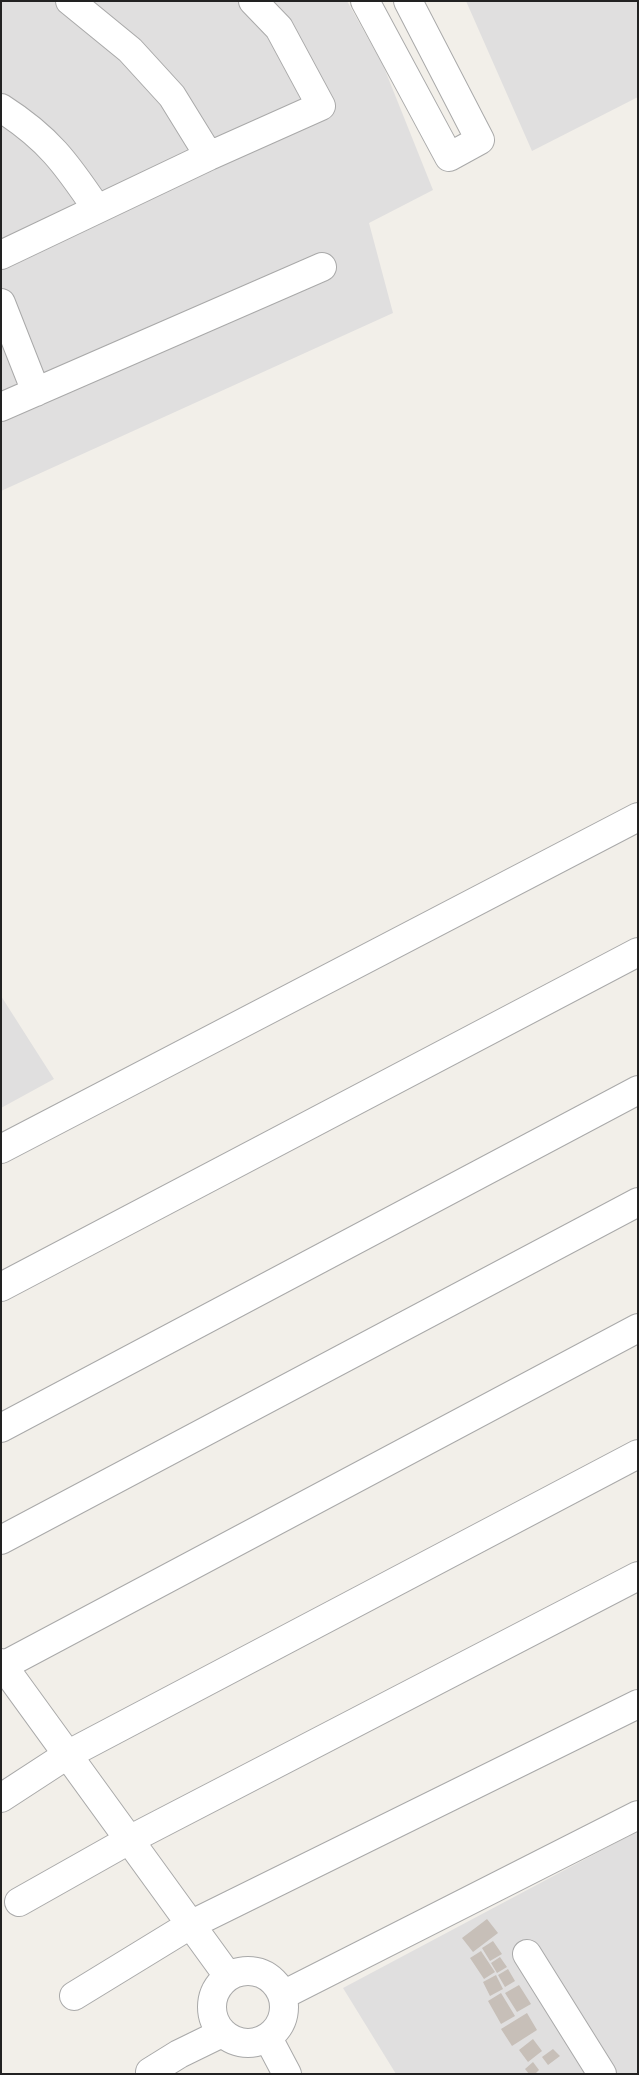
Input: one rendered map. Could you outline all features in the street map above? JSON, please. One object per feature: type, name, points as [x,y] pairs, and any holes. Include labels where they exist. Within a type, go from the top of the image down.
[{"type":"street","points":[[70,1],[130,50],[172,96],[209,156]]},
{"type":"street","points":[[1,255],[209,156],[321,106],[279,28],[253,1]]},
{"type":"street","points":[[365,1],[449,157],[480,140],[408,1]]},
{"type":"street","points":[[1,108],[46,141],[69,168],[97,209]]},
{"type":"street","points":[[1,407],[322,267]]},
{"type":"street","points":[[1,303],[36,392]]},
{"type":"street","points":[[1,1149],[638,817]]},
{"type":"street","points":[[1,1286],[638,952]]},
{"type":"street","points":[[1,1428],[638,1090]]},
{"type":"street","points":[[1,1540],[638,1202]]},
{"type":"street","points":[[228,1976],[2,1665],[638,1328]]},
{"type":"street","points":[[1,1798],[67,1755],[638,1454]]},
{"type":"street","points":[[19,1902],[129,1840],[638,1576]]},
{"type":"street","points":[[74,1996],[190,1925],[638,1704]]},
{"type":"street","points":[[282,1994],[638,1815]]},
{"type":"street","points":[[527,1954],[602,2074]]},
{"type":"street","points":[[243,1971],[260,1972],[273,1981],[282,1994],[284,2011],[279,2026],[268,2038],[252,2044],[236,2042],[222,2033],[213,2020],[211,2003],[216,1988],[228,1976],[243,1971]]},
{"type":"street","points":[[149,2073],[179,2054],[222,2033]]},
{"type":"street","points":[[268,2038],[287,2074]]},
{"type":"shaded area","points":[[1,1],[347,1],[383,65],[433,190],[369,223],[393,313],[1,491]]},
{"type":"shaded area","points":[[466,1],[638,1],[638,97],[532,151]]},
{"type":"shaded area","points":[[1,996],[54,1079],[1,1108]]},
{"type":"shaded area","points":[[638,1831],[638,2074],[396,2074],[343,1988]]},
{"type":"building","points":[[487,1919],[498,1933],[473,1952],[462,1938]]},
{"type":"building","points":[[493,1941],[502,1954],[490,1961],[482,1948]]},
{"type":"building","points":[[481,1951],[495,1972],[484,1979],[470,1958]]},
{"type":"building","points":[[500,1957],[507,1967],[497,1973],[491,1963]]},
{"type":"building","points":[[508,1969],[515,1981],[505,1987],[498,1975]]},
{"type":"building","points":[[496,1975],[503,1989],[490,1996],[483,1982]]},
{"type":"building","points":[[519,1985],[531,2004],[517,2012],[505,1993]]},
{"type":"building","points":[[501,1993],[515,2016],[501,2024],[488,2001]]},
{"type":"building","points":[[527,2013],[537,2030],[512,2046],[501,2029]]},
{"type":"building","points":[[533,2039],[542,2051],[528,2062],[519,2050]]},
{"type":"building","points":[[553,2049],[560,2056],[548,2065],[542,2057]]},
{"type":"building","points":[[533,2062],[539,2070],[535,2074],[529,2074],[525,2069]]}]
